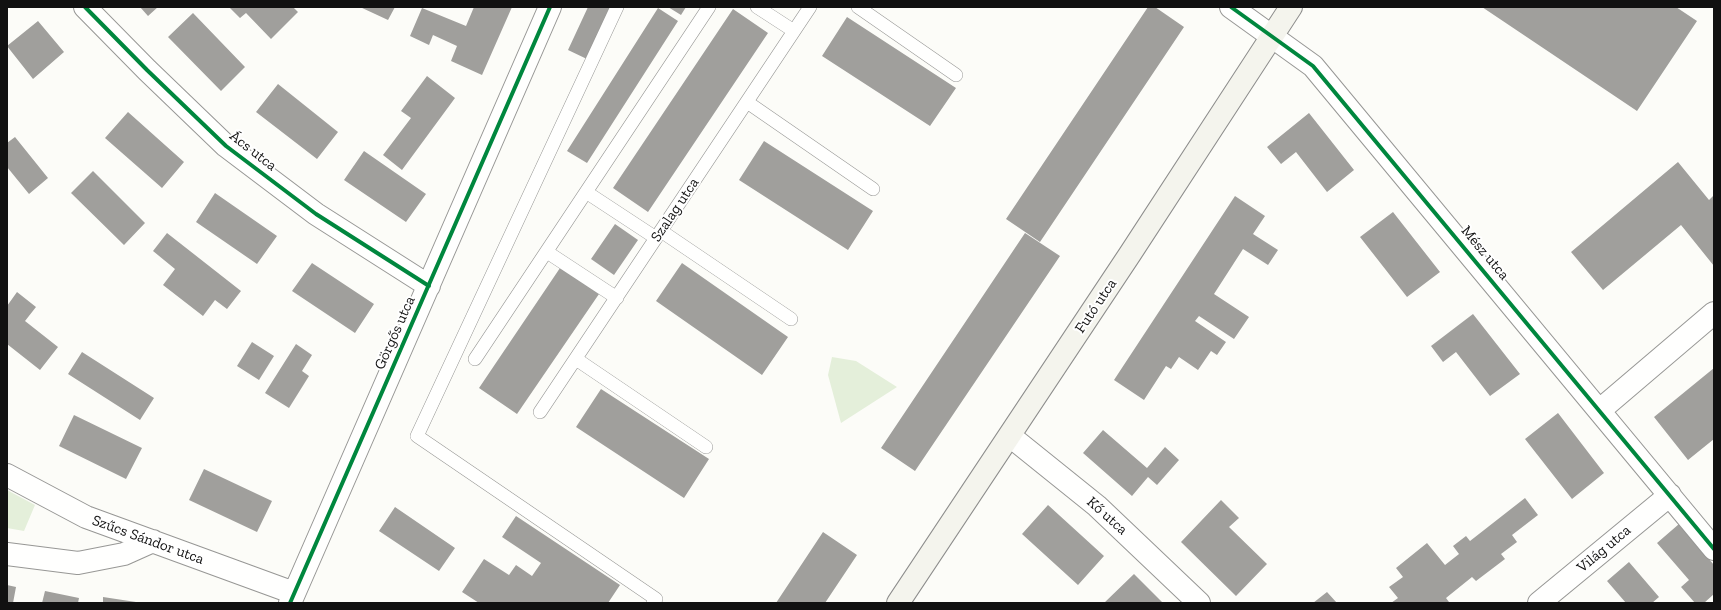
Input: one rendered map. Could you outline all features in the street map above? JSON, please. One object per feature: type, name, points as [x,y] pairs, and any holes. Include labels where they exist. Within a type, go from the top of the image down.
[{"type":"main road","name":"Futó utca","points":[[898,603],[1010,436],[1291,7]]},
{"type":"street","name":"Ács utca","points":[[85,7],[147,70],[226,146],[316,214],[429,286]]},
{"type":"street","name":"Görgős utca","points":[[292,598],[550,7]]},
{"type":"street","name":"Mész utca","points":[[1231,7],[1313,66],[1714,549]]},
{"type":"street","points":[[1600,410],[1714,313]]},
{"type":"street","name":"Kő utca","points":[[1010,436],[1097,506],[1199,603]]},
{"type":"street","name":"Szűcs Sándor utca","points":[[7,475],[86,518],[153,541],[292,598]]},
{"type":"street","name":"Világ utca","points":[[1539,603],[1670,495]]},
{"type":"street","points":[[7,554],[78,563],[124,554],[153,541]]},
{"type":"lane","points":[[617,7],[417,436],[656,599],[653,603]]},
{"type":"lane","points":[[475,359],[709,7]]},
{"type":"lane","points":[[758,7],[794,31]]},
{"type":"lane","name":"Szalag utca","points":[[540,412],[810,7]]},
{"type":"lane","points":[[858,7],[956,75]]},
{"type":"lane","points":[[747,102],[873,189]]},
{"type":"lane","points":[[586,192],[659,234],[791,319]]},
{"type":"lane","points":[[547,252],[616,298]]},
{"type":"lane","points":[[576,359],[706,447]]},
{"type":"green space","points":[[832,357],[856,361],[897,387],[841,423],[828,375]]},
{"type":"green space","points":[[7,490],[35,505],[24,531],[7,528]]},
{"type":"building","points":[[140,7],[158,7],[148,16]]},
{"type":"building","points":[[229,7],[293,7],[298,12],[271,39],[246,13],[240,18]]},
{"type":"building","points":[[360,7],[395,7],[388,20]]},
{"type":"building","points":[[474,7],[512,7],[482,75],[451,61],[457,46],[433,35],[429,45],[410,36],[422,8],[466,26]]},
{"type":"building","points":[[588,7],[613,7],[589,60],[568,50]]},
{"type":"building","points":[[668,7],[686,7],[681,15]]},
{"type":"building","points":[[1148,7],[1155,7],[1184,27],[1040,242],[1006,219]]},
{"type":"building","points":[[1482,7],[1676,7],[1697,21],[1637,111]]},
{"type":"building","points":[[658,8],[678,21],[587,163],[567,151]]},
{"type":"building","points":[[733,9],[768,33],[648,212],[613,188]]},
{"type":"building","points":[[193,13],[245,67],[221,91],[168,37]]},
{"type":"building","points":[[847,17],[956,88],[930,126],[822,56]]},
{"type":"building","points":[[38,21],[64,52],[33,79],[7,46]]},
{"type":"building","points":[[427,76],[455,98],[402,170],[383,155],[411,118],[401,111]]},
{"type":"building","points":[[278,84],[338,132],[317,159],[256,112]]},
{"type":"building","points":[[128,112],[184,162],[162,188],[105,138]]},
{"type":"building","points":[[1309,113],[1354,170],[1327,192],[1296,152],[1281,164],[1267,147]]},
{"type":"building","points":[[15,137],[48,178],[29,194],[7,167],[7,143]]},
{"type":"building","points":[[764,141],[873,211],[848,250],[739,180]]},
{"type":"building","points":[[364,151],[426,194],[406,222],[344,180]]},
{"type":"building","points":[[1678,162],[1709,200],[1714,195],[1714,266],[1681,225],[1603,290],[1571,252]]},
{"type":"building","points":[[93,171],[145,223],[124,245],[71,193]]},
{"type":"building","points":[[215,193],[277,236],[257,264],[196,222]]},
{"type":"building","points":[[1235,196],[1265,216],[1253,234],[1278,250],[1268,265],[1243,249],[1214,294],[1249,317],[1234,339],[1199,316],[1195,321],[1226,342],[1217,355],[1211,351],[1198,370],[1179,357],[1171,369],[1166,366],[1144,400],[1114,380]]},
{"type":"building","points":[[1393,212],[1440,272],[1407,297],[1360,237]]},
{"type":"building","points":[[615,224],[638,240],[614,275],[591,259]]},
{"type":"building","points":[[167,233],[241,291],[227,309],[215,300],[203,316],[163,285],[175,269],[153,251]]},
{"type":"building","points":[[1025,233],[1060,256],[915,471],[881,448]]},
{"type":"building","points":[[312,263],[374,304],[355,333],[292,291]]},
{"type":"building","points":[[682,263],[788,337],[762,375],[656,301]]},
{"type":"building","points":[[560,268],[599,294],[517,414],[479,388]]},
{"type":"building","points":[[17,292],[36,307],[25,321],[58,347],[40,370],[7,344],[7,306]]},
{"type":"building","points":[[1473,314],[1520,374],[1490,396],[1456,352],[1443,362],[1431,346]]},
{"type":"building","points":[[252,342],[274,356],[259,380],[237,366]]},
{"type":"building","points":[[296,344],[312,355],[302,371],[309,376],[289,408],[265,393]]},
{"type":"building","points":[[82,352],[154,398],[140,420],[68,374]]},
{"type":"building","points":[[1714,368],[1714,439],[1688,460],[1654,417]]},
{"type":"building","points":[[601,389],[709,459],[684,498],[576,427]]},
{"type":"building","points":[[1558,413],[1604,473],[1572,499],[1525,439]]},
{"type":"building","points":[[74,415],[142,448],[126,479],[59,446]]},
{"type":"building","points":[[1103,430],[1147,468],[1165,447],[1179,460],[1157,485],[1148,477],[1132,496],[1083,453]]},
{"type":"building","points":[[204,469],[272,501],[257,532],[189,500]]},
{"type":"building","points":[[1525,498],[1538,515],[1512,535],[1517,542],[1501,554],[1505,559],[1476,581],[1472,577],[1446,598],[1449,602],[1448,603],[1391,603],[1398,598],[1389,587],[1403,577],[1396,568],[1427,543],[1445,565],[1459,554],[1453,546],[1466,536],[1470,541]]},
{"type":"building","points":[[1221,500],[1239,518],[1229,527],[1267,564],[1236,596],[1181,542]]},
{"type":"building","points":[[1048,505],[1104,556],[1078,585],[1022,534]]},
{"type":"building","points":[[395,507],[455,548],[439,571],[379,531]]},
{"type":"building","points":[[516,516],[620,585],[608,603],[479,603],[462,592],[484,559],[509,575],[516,565],[532,576],[541,563],[502,537]]},
{"type":"building","points":[[1679,524],[1714,565],[1714,594],[1704,603],[1695,603],[1681,587],[1689,580],[1657,543]]},
{"type":"building","points":[[823,532],[857,555],[825,603],[776,603]]},
{"type":"building","points":[[1629,562],[1659,597],[1652,603],[1626,603],[1607,581]]},
{"type":"building","points":[[1134,574],[1163,603],[1104,603]]},
{"type":"building","points":[[7,585],[16,587],[13,603],[7,603]]},
{"type":"building","points":[[45,591],[79,598],[78,603],[42,603]]},
{"type":"building","points":[[1327,592],[1337,603],[1313,603]]},
{"type":"building","points":[[103,597],[136,602],[136,603],[103,603]]},
{"type":"cycle path","points":[[85,7],[147,70],[226,146],[316,214],[429,286]]},
{"type":"cycle path","points":[[290,603],[550,7]]},
{"type":"cycle path","points":[[1231,7],[1313,66],[1714,549]]}]
